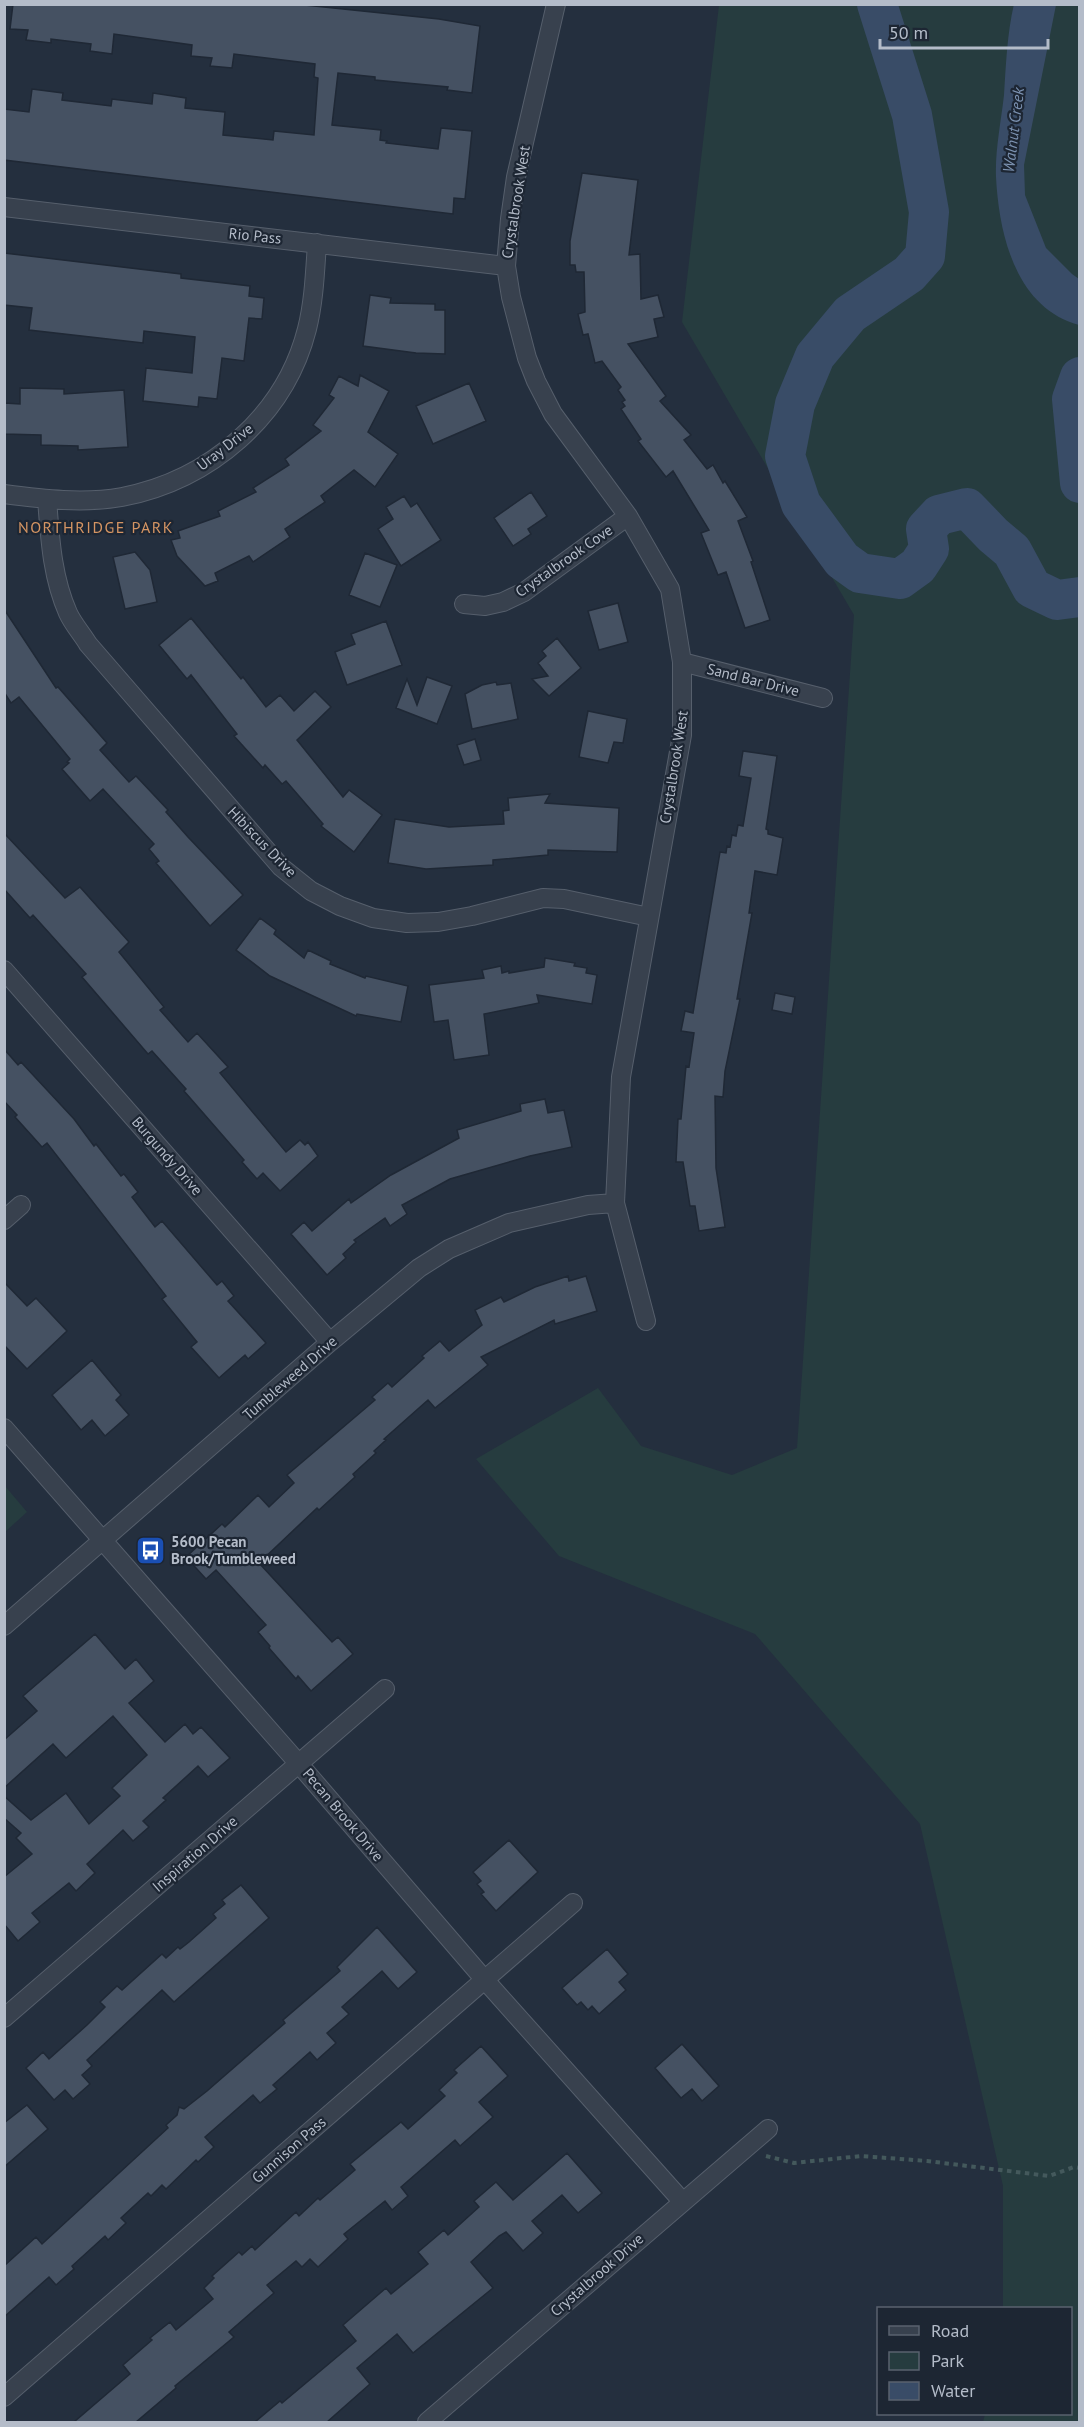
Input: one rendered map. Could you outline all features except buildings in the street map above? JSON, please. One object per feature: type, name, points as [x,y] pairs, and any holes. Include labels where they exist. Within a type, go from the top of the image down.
[{"type":"street","name":"Crystalbrook West","points":[[556,4],[516,177],[506,266],[518,324],[536,381],[553,414],[628,516],[670,589],[682,662],[682,735],[621,1077],[615,1203],[646,1321]]},
{"type":"street","name":"Rio Pass","points":[[4,207],[506,266]]},
{"type":"street","name":"Uray Drive","points":[[4,494],[47,499],[121,497],[153,490],[206,466],[248,432],[283,387],[296,363],[307,330],[312,304],[317,243]]},
{"type":"street","name":"Hibiscus Drive","points":[[47,499],[51,555],[57,582],[69,614],[88,644],[281,867],[311,891],[340,906],[373,918],[407,922],[438,922],[461,918],[543,898],[564,899],[649,917]]},
{"type":"street","name":"Crystalbrook Cove","points":[[464,604],[485,606],[503,602],[524,592],[628,516]]},
{"type":"street","name":"Sand Bar Drive","points":[[682,662],[823,698]]},
{"type":"street","name":"Burgundy Drive","points":[[4,970],[330,1342]]},
{"type":"street","name":"Tumbleweed Drive","points":[[4,1626],[330,1342],[419,1268],[477,1235],[517,1221],[588,1205],[615,1203]]},
{"type":"street","points":[[4,1220],[21,1205]]},
{"type":"street","name":"Pecan Brook Drive","points":[[4,1428],[484,1979],[682,2201]]},
{"type":"street","name":"Inspiration Drive","points":[[4,2018],[385,1689]]},
{"type":"street","name":"Gunnison Pass","points":[[4,2397],[573,1903]]},
{"type":"street","name":"Crystalbrook Drive","points":[[427,2422],[768,2129]]},
{"type":"path","points":[[743,2150],[794,2163],[861,2156],[927,2161],[1049,2176],[1080,2168]]},
{"type":"green space","points":[[719,5],[1079,5],[1079,2422],[983,2422],[985,2415],[1072,2415],[1072,2307],[1003,2307],[1003,2186],[920,1824],[755,1634],[559,1556],[476,1459],[598,1388],[641,1446],[732,1475],[797,1448],[854,615],[682,322]]},
{"type":"green space","points":[[5,1486],[27,1512],[4,1532]]},
{"type":"water","name":"Walnut Creek","points":[[1014,4],[1056,5],[1024,165],[1025,195],[1046,248],[1079,279],[1079,325],[1057,316],[1040,303],[1026,286],[1015,266],[1001,222],[996,157],[1008,38]]},
{"type":"waterway","points":[[877,4],[912,115],[929,212],[925,256],[909,274],[850,314],[815,356],[795,404],[785,456],[801,504],[842,560],[860,573],[900,579],[918,566],[929,549],[926,529],[939,515],[967,508],[1012,551],[1032,588],[1057,600],[1080,597]]},
{"type":"waterway","points":[[1080,377],[1072,399],[1080,483]]},
{"type":"place","name":"5600 Pecan Brook/Tumbleweed","points":[[150,1551]]},
{"type":"district","name":"NORTHRIDGE PARK","points":[[96,527]]}]
